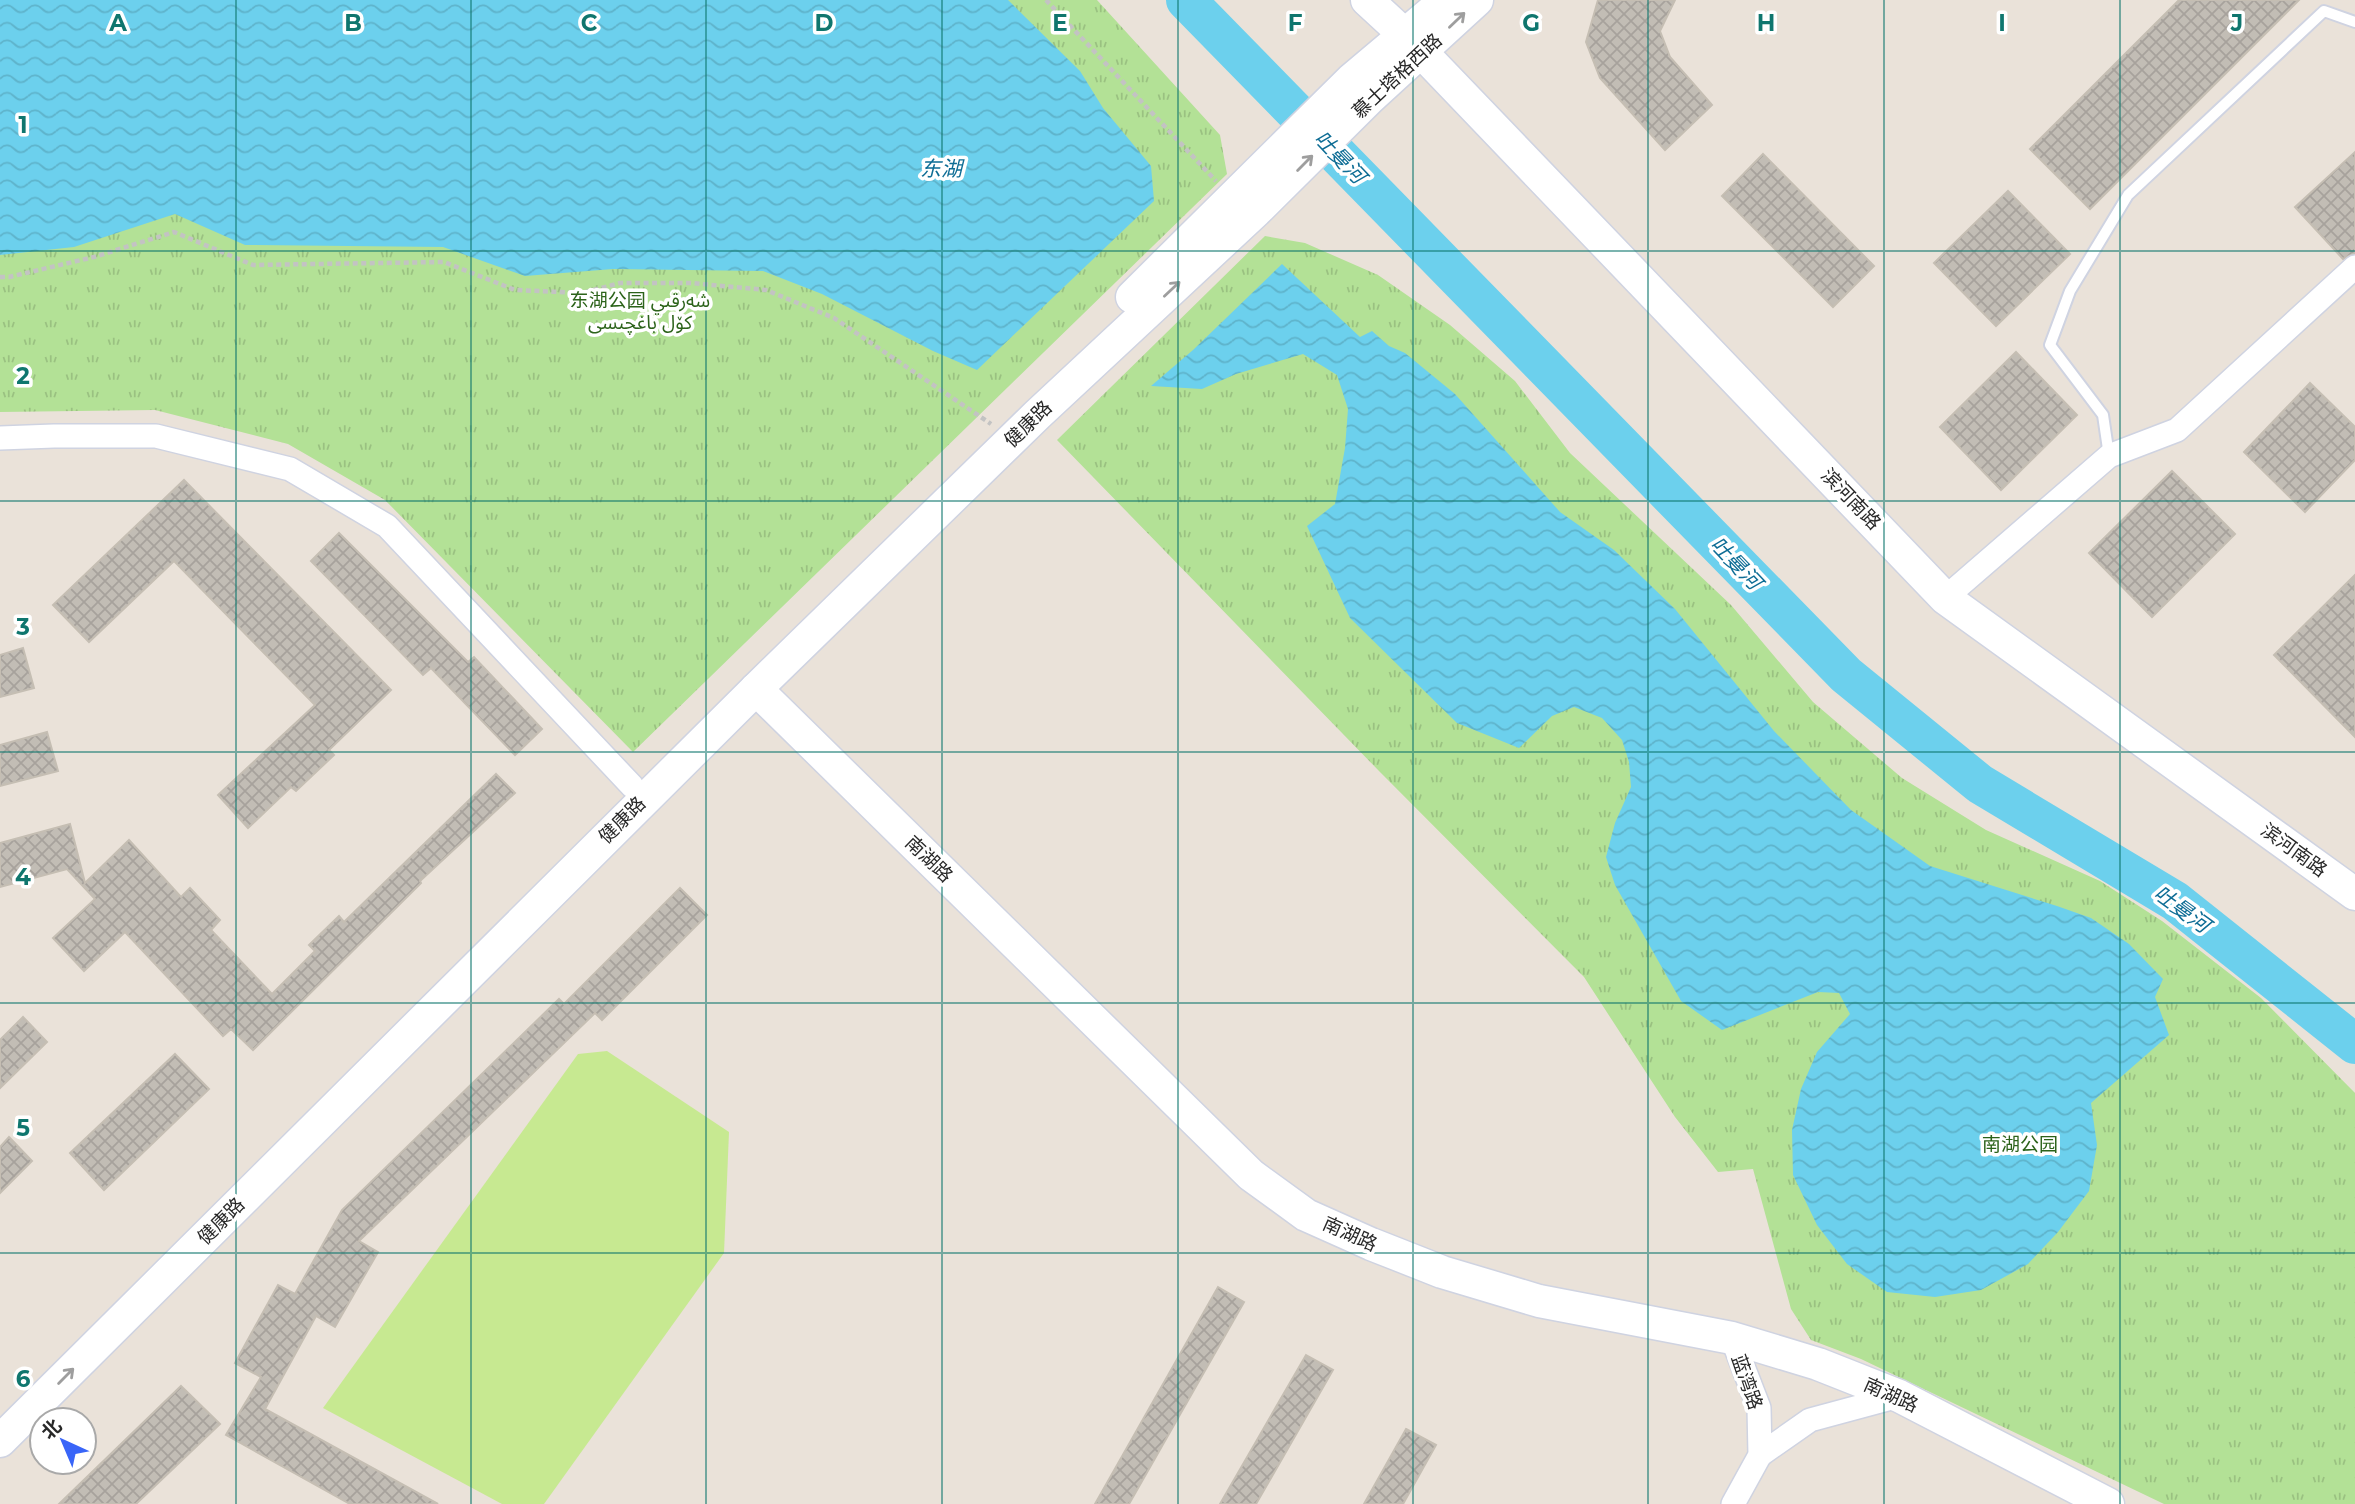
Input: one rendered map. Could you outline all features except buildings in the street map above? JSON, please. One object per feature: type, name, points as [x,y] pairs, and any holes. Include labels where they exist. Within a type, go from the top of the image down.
[{"type":"main road","name":"滨河南路","points":[[1367,0],[1414,44],[1945,597],[2355,894]]},
{"type":"main road","name":"慕士塔格西路","points":[[1414,44],[1446,0]]},
{"type":"main road","name":"慕士塔格西路","points":[[1243,201],[1361,89],[1414,44],[1477,0]]},
{"type":"main road","name":"健康路","points":[[0,1411],[998,428],[1243,201]]},
{"type":"main road","name":"健康路","points":[[0,1441],[756,689],[1037,415],[1243,201]]},
{"type":"main road","name":"南湖路","points":[[756,689],[1251,1175],[1307,1215],[1442,1272],[1539,1301],[1732,1338],[1818,1364],[1899,1396],[2108,1504]]},
{"type":"street","points":[[1945,597],[2109,456],[2177,430],[2355,267]]},
{"type":"street","points":[[0,438],[156,436],[290,470],[387,526],[632,786]]},
{"type":"street","name":"蓝湾路","points":[[1732,1338],[1759,1408],[1760,1455]]},
{"type":"street","points":[[1733,1504],[1760,1455],[1810,1420],[1899,1396]]},
{"type":"lane","points":[[2109,456],[2103,415],[2050,345],[2070,291],[2128,195],[2167,158],[2324,11],[2355,22]]},
{"type":"path","points":[[1046,0],[1243,201]]},
{"type":"path","points":[[0,277],[94,257],[174,232],[253,265],[444,262],[515,290],[528,291],[582,293],[620,283],[691,283],[766,290],[834,317],[998,428]]},
{"type":"green space","name":"东湖公园 شەرقىي كۆل باغچىسى","points":[[0,0],[1097,0],[1220,135],[1227,174],[633,752],[385,500],[288,444],[155,410],[0,412]]},
{"type":"green space","name":"南湖公园","points":[[1265,236],[1305,243],[1378,275],[1450,325],[1515,381],[1570,453],[1731,605],[1813,702],[1902,778],[1986,830],[2100,881],[2162,921],[2261,998],[2355,1093],[2355,1504],[2164,1504],[1861,1359],[1811,1340],[1791,1309],[1753,1169],[1718,1172],[1675,1117],[1584,977],[1057,440]]},
{"type":"green space","points":[[607,1051],[729,1132],[724,1253],[544,1504],[502,1504],[323,1408],[578,1054]]},
{"type":"water","name":"东湖","points":[[0,0],[1008,0],[1080,71],[1103,108],[1151,166],[1154,201],[977,370],[933,351],[822,294],[763,271],[613,269],[525,276],[443,247],[245,245],[175,214],[74,247],[0,255]]},
{"type":"water","points":[[1282,264],[1360,337],[1372,331],[1389,346],[1405,353],[1455,394],[1560,512],[1614,550],[1675,609],[1774,731],[1851,810],[1930,866],[2091,918],[2129,944],[2163,979],[2155,997],[2169,1035],[2091,1103],[2097,1145],[2089,1191],[2058,1232],[2028,1264],[1981,1290],[1935,1297],[1887,1292],[1847,1264],[1817,1225],[1793,1175],[1792,1130],[1801,1089],[1817,1052],[1850,1014],[1839,993],[1818,992],[1722,1030],[1681,1001],[1615,885],[1606,857],[1615,823],[1631,787],[1629,762],[1622,740],[1602,718],[1574,707],[1552,716],[1519,748],[1457,723],[1350,618],[1307,526],[1335,504],[1345,448],[1348,409],[1337,375],[1303,354],[1236,374],[1202,389],[1151,386],[1193,350]]},
{"type":"waterway","name":"吐曼河","points":[[1186,0],[1846,675],[1980,784],[2175,901],[2355,1044]]}]
